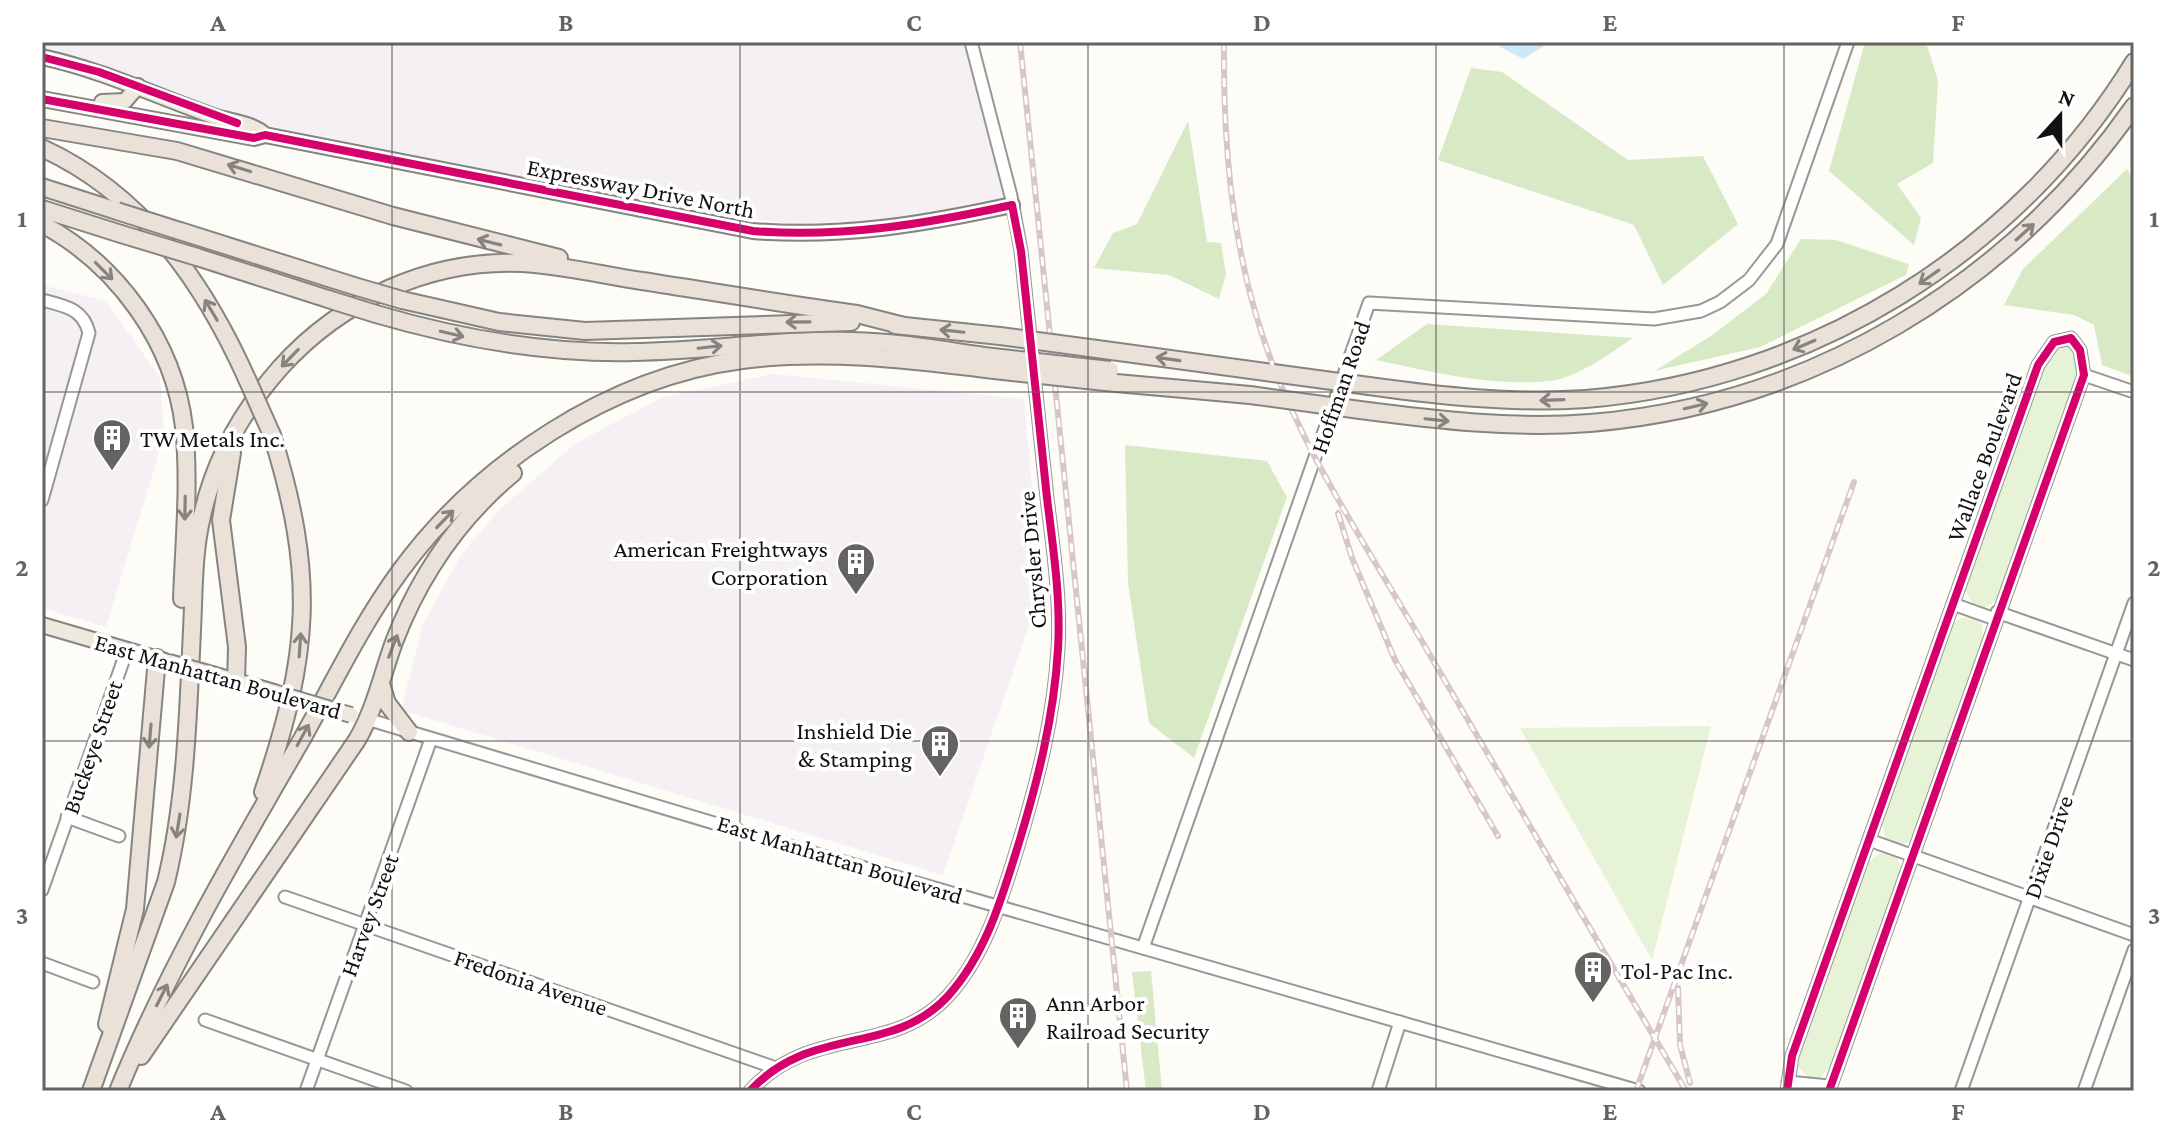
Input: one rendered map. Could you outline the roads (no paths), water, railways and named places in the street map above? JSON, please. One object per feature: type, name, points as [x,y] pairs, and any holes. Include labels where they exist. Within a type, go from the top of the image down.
[{"type":"highway","points":[[42,187],[354,286],[499,322],[585,331],[811,322],[904,326],[1503,401],[1630,394],[1692,382],[1753,364],[1813,341],[1874,311],[1925,280],[1981,238],[2050,173],[2090,125],[2134,62]]},
{"type":"highway","points":[[42,209],[376,314],[465,337],[549,350],[653,352],[779,341],[844,341],[1360,410],[1514,425],[1623,419],[1730,397],[1804,372],[1862,345],[1965,282],[2057,201],[2134,106]]},
{"type":"highway","points":[[42,128],[187,154],[445,231],[597,266],[617,277]]},
{"type":"highway","points":[[42,148],[103,182],[155,228],[187,270],[247,379],[272,435],[288,486],[301,550],[301,645],[284,729],[250,827]]},
{"type":"highway","points":[[42,224],[90,257],[127,295],[154,336],[173,379],[185,444],[181,630],[187,692]]},
{"type":"highway","points":[[92,1087],[169,872],[184,782],[196,555],[202,516],[214,475],[239,424],[261,391],[307,341],[351,309],[404,282],[456,267],[491,263],[541,265],[857,314],[904,326]]},
{"type":"highway","points":[[118,1091],[160,998],[250,827],[373,611],[409,559],[452,511],[525,452],[591,411],[651,383],[723,364],[834,356],[993,363]]},
{"type":"highway","points":[[118,1091],[367,719],[396,639],[424,580],[450,539],[487,496],[541,450],[595,417],[648,392],[723,364]]},
{"type":"highway","points":[[236,682],[237,647],[221,520],[239,424]]},
{"type":"highway","points":[[92,1087],[135,909],[163,660]]},
{"type":"highway","points":[[381,684],[387,703],[409,732]]},
{"type":"main road","name":"Expressway Drive North","points":[[46,59],[138,86],[215,116],[258,128],[265,135]]},
{"type":"main road","points":[[42,92],[116,103],[132,96],[138,86]]},
{"type":"main road","name":"Expressway Drive North","points":[[42,99],[254,138],[265,135],[753,231],[873,231],[1012,205]]},
{"type":"main road","name":"East Manhattan Boulevard","points":[[42,625],[367,719]]},
{"type":"street","name":"Chrysler Drive","points":[[750,1091],[776,1068],[817,1047],[889,1033],[920,1019],[957,983],[991,928],[1040,766],[1059,644],[1057,586],[1021,251],[971,42]]},
{"type":"street","name":"Hoffman Road","points":[[1143,948],[1369,303],[1654,319],[1701,311],[1720,302],[1749,280],[1777,244],[1848,42]]},
{"type":"street","points":[[42,300],[76,311],[83,316],[89,333],[42,500]]},
{"type":"street","name":"Wallace Boulevard","points":[[1787,1087],[1792,1056],[2043,355],[2054,342],[2071,338],[2080,350],[2084,375]]},
{"type":"street","points":[[1787,1087],[1829,1088],[2084,375],[2134,392]]},
{"type":"street","name":"Dixie Drive","points":[[1961,1091],[2134,603]]},
{"type":"street","points":[[1953,604],[2134,660]]},
{"type":"street","name":"Buckeye Street","points":[[42,890],[127,650]]},
{"type":"street","name":"East Manhattan Boulevard","points":[[367,719],[999,907],[1639,1091]]},
{"type":"street","name":"Harvey Street","points":[[306,1091],[431,739]]},
{"type":"street","points":[[67,817],[119,836]]},
{"type":"street","points":[[1869,840],[2134,935]]},
{"type":"street","name":"Fredonia Avenue","points":[[285,897],[776,1068]]},
{"type":"street","points":[[2084,1091],[2134,950]]},
{"type":"street","points":[[42,963],[93,982]]},
{"type":"street","points":[[205,1020],[406,1091]]},
{"type":"street","points":[[1378,1091],[1400,1022]]},
{"type":"water","points":[[1491,42],[1551,42],[1523,59]]},
{"type":"railway","points":[[1020,42],[1127,1091]]},
{"type":"railway","points":[[1224,42],[1227,153],[1236,226],[1251,299],[1293,414],[1354,527],[1686,1091]]},
{"type":"railway","points":[[1636,1091],[1854,482]]},
{"type":"railway","points":[[1338,513],[1352,558],[1395,660],[1498,836]]},
{"type":"railway","points":[[1678,988],[1680,1045],[1690,1083]]},
{"type":"place","name":"TW Metals Inc.","points":[[112,472]]},
{"type":"place","name":"American Freightways Corporation","points":[[856,596]]},
{"type":"place","name":"Inshield Die & Stamping","points":[[940,778]]},
{"type":"place","name":"Tol-Pac Inc.","points":[[1593,1004]]},
{"type":"place","name":"Ann Arbor Railroad Security","points":[[1018,1050]]}]
